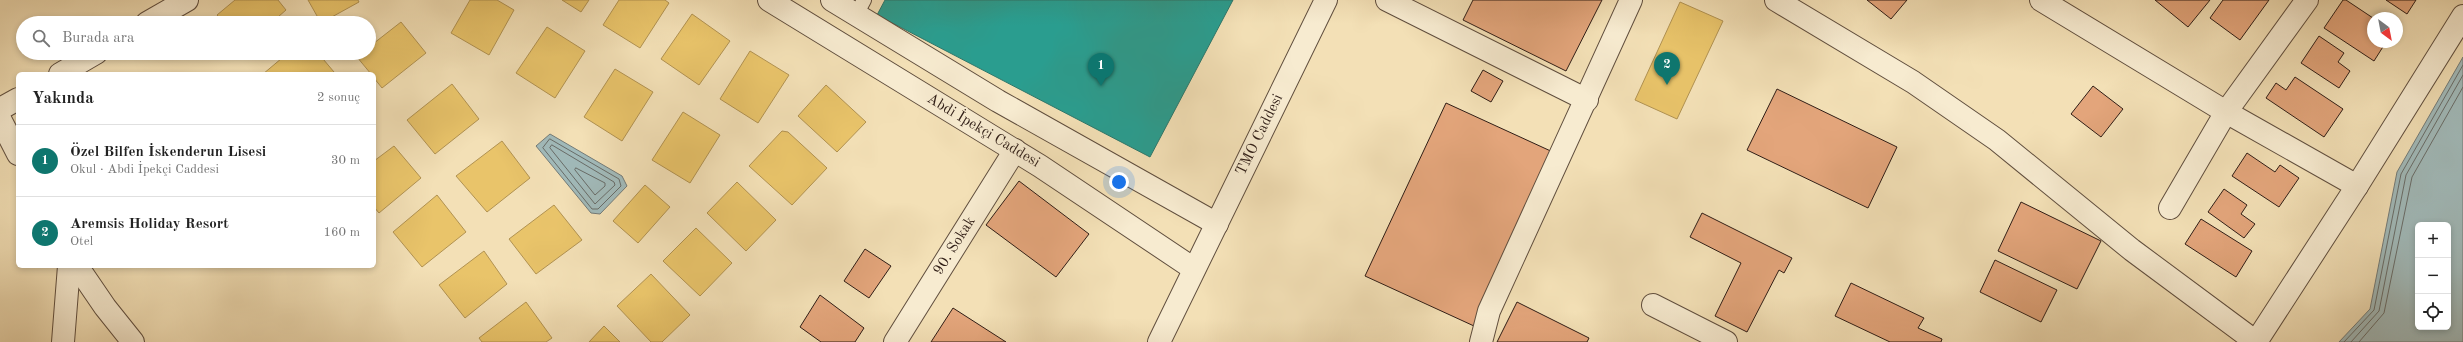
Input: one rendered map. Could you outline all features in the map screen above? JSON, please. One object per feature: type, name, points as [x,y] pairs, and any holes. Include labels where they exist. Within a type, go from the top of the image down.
[{"type":"street","points":[[159,16],[187,0]]},
{"type":"street","name":"Abdi İpekçi Caddesi","points":[[769,0],[1015,150],[1194,269]]},
{"type":"street","points":[[832,0],[856,5],[998,101],[1216,224]]},
{"type":"street","name":"TMO Caddesi","points":[[1159,342],[1326,0]]},
{"type":"street","points":[[1387,0],[1587,100]]},
{"type":"street","points":[[1481,342],[1489,311],[1587,100],[1631,0]]},
{"type":"street","points":[[1776,0],[1913,82],[1997,140],[2132,250],[2256,342],[2357,186],[2463,16]]},
{"type":"street","points":[[2041,0],[2226,112],[2357,186]]},
{"type":"street","points":[[2170,208],[2226,112],[2307,0]]},
{"type":"street","points":[[63,72],[84,60]]},
{"type":"street","points":[[0,109],[16,99]]},
{"type":"street","points":[[0,119],[16,150]]},
{"type":"street","name":"90. Sokak","points":[[895,342],[1015,150]]},
{"type":"street","points":[[63,342],[68,268]]},
{"type":"street","points":[[78,268],[105,307],[133,342]]},
{"type":"street","points":[[1653,306],[1726,342]]},
{"type":"water","points":[[2463,57],[2463,342],[2339,342],[2370,309],[2397,172]]},
{"type":"water","points":[[550,134],[622,176],[627,186],[600,214],[591,213],[536,146]]},
{"type":"building: Konut","points":[[235,0],[278,0],[286,10],[279,16],[217,15]]},
{"type":"building: Konut","points":[[308,0],[358,0],[359,2],[334,16],[317,16]]},
{"type":"building: Konut","points":[[470,0],[497,0],[514,10],[489,55],[451,33]]},
{"type":"building: Konut","points":[[562,0],[589,0],[581,12]]},
{"type":"building: Konut","points":[[619,0],[665,0],[669,3],[640,48],[603,25]]},
{"type":"building: Konut","points":[[1680,2],[1723,21],[1677,119],[1635,100]]},
{"type":"building: Konut","points":[[692,14],[730,41],[699,85],[661,59]]},
{"type":"building: Konut","points":[[401,22],[426,53],[382,88],[376,80],[376,72],[369,72],[359,60],[376,60],[376,42]]},
{"type":"building: Konut","points":[[547,27],[585,51],[555,98],[516,73]]},
{"type":"building: Konut","points":[[750,51],[789,75],[758,123],[720,99]]},
{"type":"building: Konut","points":[[280,60],[324,60],[334,72],[265,72]]},
{"type":"building: Konut","points":[[615,69],[653,92],[622,141],[584,117]]},
{"type":"building: Konut","points":[[452,84],[479,119],[435,154],[407,120]]},
{"type":"building: Konut","points":[[826,85],[866,122],[837,152],[798,116]]},
{"type":"building: Konut","points":[[683,112],[720,135],[690,183],[652,160]]},
{"type":"building: Konut","points":[[782,131],[788,132],[827,168],[792,205],[749,166]]},
{"type":"building: Konut","points":[[502,141],[530,178],[487,212],[456,176]]},
{"type":"building: Konut","points":[[394,146],[421,178],[379,213],[376,209],[376,160]]},
{"type":"building: Konut","points":[[737,182],[776,220],[746,251],[707,213]]},
{"type":"building: Konut","points":[[645,185],[670,207],[638,243],[613,221]]},
{"type":"building: Konut","points":[[437,195],[466,232],[422,267],[393,232]]},
{"type":"building: Konut","points":[[554,205],[582,240],[536,274],[509,239]]},
{"type":"building: Konut","points":[[696,228],[732,263],[700,296],[663,261]]},
{"type":"building: Konut","points":[[484,251],[507,284],[465,318],[439,285]]},
{"type":"building: Konut","points":[[651,274],[690,315],[662,342],[651,342],[617,306]]},
{"type":"building: Konut","points":[[526,302],[552,338],[546,342],[482,342],[479,338]]},
{"type":"building: Konut","points":[[604,326],[620,342],[589,342]]},
{"type":"building: Okul","points":[[885,0],[1233,0],[1150,157],[877,15]]},
{"type":"building: Diğer","points":[[1473,0],[1602,0],[1566,71],[1463,20]]},
{"type":"building: Diğer","points":[[1867,0],[1907,0],[1891,19]]},
{"type":"building: Diğer","points":[[2155,0],[2210,0],[2188,27]]},
{"type":"building: Diğer","points":[[2223,0],[2269,0],[2240,40],[2210,18]]},
{"type":"building: Diğer","points":[[2343,0],[2346,0],[2367,14],[2367,48],[2382,48],[2374,61],[2324,28]]},
{"type":"building: Diğer","points":[[2386,0],[2416,0],[2407,14]]},
{"type":"building: Diğer","points":[[2319,36],[2344,53],[2338,62],[2350,71],[2339,88],[2301,63]]},
{"type":"building: Diğer","points":[[1483,70],[1503,81],[1491,102],[1471,91]]},
{"type":"building: Diğer","points":[[2295,77],[2343,109],[2324,137],[2266,98],[2276,83],[2286,90]]},
{"type":"building: Diğer","points":[[2093,86],[2123,109],[2101,137],[2071,114]]},
{"type":"building: Diğer","points":[[1777,89],[1897,147],[1868,208],[1747,150]]},
{"type":"building: Diğer","points":[[1446,103],[1555,153],[1474,326],[1365,276]]},
{"type":"building: Diğer","points":[[2247,153],[2275,172],[2280,165],[2299,178],[2279,207],[2232,176]]},
{"type":"building: Diğer","points":[[1019,181],[1089,234],[1056,277],[986,225]]},
{"type":"building: Diğer","points":[[2224,189],[2247,205],[2241,214],[2255,224],[2244,238],[2208,212]]},
{"type":"building: Diğer","points":[[2021,202],[2101,241],[2077,289],[1998,251]]},
{"type":"building: Diğer","points":[[1702,213],[1792,258],[1784,273],[1779,270],[1747,332],[1715,316],[1741,263],[1690,237]]},
{"type":"building: Diğer","points":[[2201,219],[2252,251],[2236,277],[2185,244]]},
{"type":"building: Diğer","points":[[865,249],[891,266],[869,298],[844,281]]},
{"type":"building: Diğer","points":[[1995,260],[2057,290],[2041,322],[1980,292]]},
{"type":"building: Diğer","points":[[1851,283],[1924,318],[1918,328],[1942,339],[1941,342],[1890,342],[1835,316]]},
{"type":"building: Diğer","points":[[820,295],[864,328],[855,342],[821,342],[800,327]]},
{"type":"building: Diğer","points":[[1517,302],[1589,338],[1587,342],[1497,342]]},
{"type":"building: Diğer","points":[[953,308],[1006,342],[931,342]]},
{"type":"place","name":"Aremsis Holiday Resort","points":[[1667,85]]},
{"type":"place","name":"Özel Bilfen İskenderun Lisesi","points":[[1101,86]]}]
